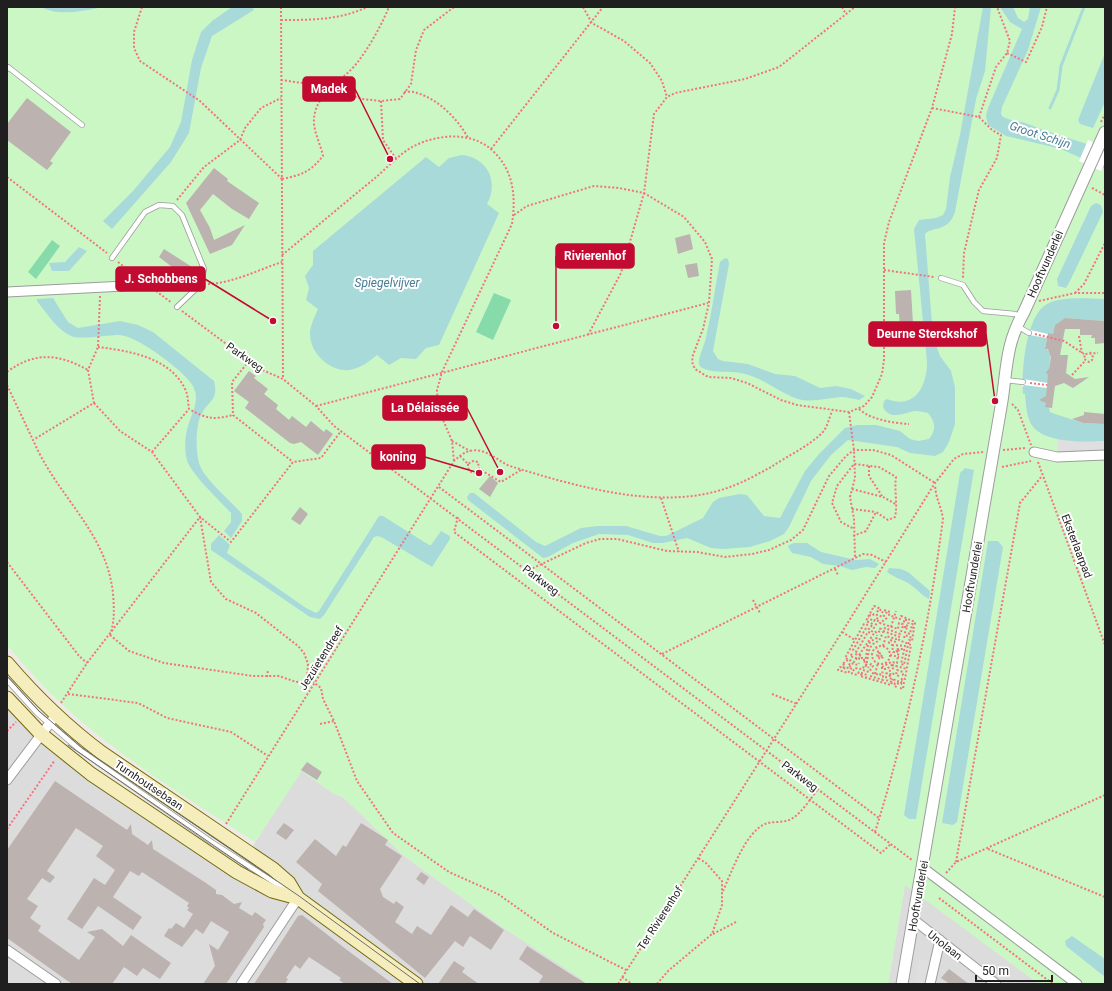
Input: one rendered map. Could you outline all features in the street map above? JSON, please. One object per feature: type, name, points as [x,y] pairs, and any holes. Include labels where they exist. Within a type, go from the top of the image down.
[{"type":"main road","name":"Turnhoutsebaan","points":[[7,663],[49,721],[91,774],[237,872],[272,891],[298,898],[416,984]]},
{"type":"main road","name":"Turnhoutsebaan","points":[[7,698],[102,753],[273,869],[289,883],[298,898]]},
{"type":"street","name":"Hooftvunderlei","points":[[902,984],[923,868],[989,451],[1005,380],[1005,363],[1019,321],[1086,184],[1091,163],[1105,132]]},
{"type":"street","points":[[7,292],[124,286],[134,274]]},
{"type":"street","points":[[1036,456],[1105,455]]},
{"type":"street","points":[[7,780],[49,721]]},
{"type":"street","points":[[923,868],[1077,984]]},
{"type":"street","points":[[241,984],[298,898]]},
{"type":"street","name":"Unolaan","points":[[914,920],[996,984]]},
{"type":"street","points":[[930,984],[940,940]]},
{"type":"street","points":[[7,950],[56,984]]},
{"type":"lane","points":[[7,69],[8,67],[82,124]]},
{"type":"lane","points":[[112,258],[139,218],[152,207],[166,204],[173,206],[182,215],[202,260],[204,269],[201,284],[177,307]]},
{"type":"lane","points":[[941,278],[963,285],[974,302],[983,311],[1015,314],[1029,333]]},
{"type":"lane","points":[[1005,380],[1023,382]]},
{"type":"lane","name":"Turnhoutsebaan","points":[[7,680],[49,721]]},
{"type":"path","points":[[142,7],[134,32],[134,48],[140,61],[200,101],[282,179]]},
{"type":"path","points":[[281,7],[283,379]]},
{"type":"path","points":[[281,20],[326,19],[355,13],[367,7]]},
{"type":"path","points":[[282,179],[298,176],[313,169],[323,156],[314,124],[317,105],[331,87],[356,63],[382,23],[389,7]]},
{"type":"path","points":[[281,80],[331,87],[362,99],[381,101],[400,99],[411,84],[416,50],[424,30],[454,7]]},
{"type":"path","points":[[583,7],[592,23],[624,41],[650,63],[662,81],[667,97]]},
{"type":"path","points":[[491,149],[592,23],[603,7]]},
{"type":"path","points":[[624,7],[632,7]]},
{"type":"path","points":[[842,7],[846,14]]},
{"type":"path","points":[[588,334],[621,273],[644,194],[654,114],[667,97],[675,93],[745,80],[779,67],[855,7]]},
{"type":"path","points":[[514,215],[527,206],[594,186],[619,188],[644,194],[684,217],[705,242],[712,259],[708,303],[703,329],[693,355],[692,362],[695,369],[708,377],[731,378],[747,383],[781,400],[797,405],[848,412],[859,409],[872,397],[882,374],[884,360],[884,243],[889,222],[932,108],[952,34],[955,7]]},
{"type":"path","points":[[979,117],[996,67],[1007,54],[1010,41],[997,7]]},
{"type":"path","points":[[1007,54],[1026,62],[1042,27],[1047,7]]},
{"type":"path","points":[[404,92],[416,92],[439,105],[461,125],[468,138]]},
{"type":"path","points":[[173,206],[204,168],[240,140],[245,128],[261,108],[282,98]]},
{"type":"path","points":[[381,101],[383,140],[397,160]]},
{"type":"path","points":[[932,108],[960,115],[979,117],[992,130],[1001,135],[997,158],[979,190],[964,253],[963,285]]},
{"type":"path","points":[[282,255],[413,147],[429,140],[455,136],[468,138],[491,149],[500,158],[512,180],[514,193],[514,215],[512,224],[442,372],[437,390],[438,408],[452,441],[454,461]]},
{"type":"path","name":"Parkweg","points":[[7,177],[249,361],[260,369],[283,379],[316,406],[341,431],[529,570],[923,868]]},
{"type":"path","points":[[1086,184],[1105,194]]},
{"type":"path","points":[[1075,293],[1084,284],[1105,243]]},
{"type":"path","points":[[201,284],[218,284],[282,262]]},
{"type":"path","points":[[884,270],[941,278]]},
{"type":"path","points":[[100,287],[98,347],[88,370],[94,403],[120,431],[152,452],[200,517],[231,542],[293,462],[321,458],[341,431]]},
{"type":"path","points":[[1039,295],[1036,302],[1075,293],[1105,293]]},
{"type":"path","points":[[316,406],[708,303]]},
{"type":"path","points":[[1029,333],[1064,340],[1083,354]]},
{"type":"path","points":[[1079,336],[1085,361]]},
{"type":"path","points":[[98,347],[126,350],[148,357],[168,370],[178,379],[186,391],[189,409],[201,416],[216,420],[233,415]]},
{"type":"path","points":[[1072,375],[1085,361],[1089,362],[1093,359],[1093,355],[1090,352]]},
{"type":"path","points":[[1083,354],[1098,352]]},
{"type":"path","points":[[7,372],[25,362],[43,356],[57,356],[74,362],[88,370]]},
{"type":"path","points":[[233,415],[232,382],[249,361]]},
{"type":"path","points":[[1023,382],[1047,385]]},
{"type":"path","points":[[7,385],[47,468],[92,531],[105,558],[111,579],[114,604],[113,626],[110,635]]},
{"type":"path","name":"Eksterlaarpad","points":[[1008,409],[1009,402],[1018,410],[1105,645]]},
{"type":"path","points":[[33,440],[94,403]]},
{"type":"path","points":[[152,452],[189,409]]},
{"type":"path","points":[[452,441],[470,450],[481,451],[521,470],[595,490],[661,498],[690,497],[730,488],[760,473],[822,433],[828,423],[833,409]]},
{"type":"path","points":[[859,409],[876,418],[909,424]]},
{"type":"path","points":[[848,412],[854,450],[855,478],[850,497],[854,529],[853,536],[855,558]]},
{"type":"path","points":[[233,415],[293,462]]},
{"type":"path","name":"Ter Rivierenhof","points":[[618,984],[775,739],[935,483],[950,463],[959,456],[1025,447],[1036,456]]},
{"type":"path","name":"Jezuïetendreef","points":[[223,827],[454,461],[470,450]]},
{"type":"path","points":[[529,570],[586,543],[600,539],[617,539],[680,552],[697,552],[725,557],[739,556],[769,550],[791,540],[803,530],[829,476],[846,456],[854,450],[873,450],[891,455],[935,483],[936,499],[942,510],[943,520],[934,584],[898,758],[875,832]]},
{"type":"path","points":[[460,456],[468,464],[468,468],[471,472],[474,473],[479,469]]},
{"type":"path","points":[[996,467],[1036,456]]},
{"type":"path","points":[[468,464],[473,461],[478,462],[479,469]]},
{"type":"path","points":[[852,509],[876,512],[888,520],[895,517],[897,506],[894,493],[896,477],[879,467],[854,464]]},
{"type":"path","points":[[854,464],[837,486],[832,503],[841,522],[854,529]]},
{"type":"path","points":[[868,466],[869,476],[883,497]]},
{"type":"path","points":[[479,469],[501,482],[521,470]]},
{"type":"path","points":[[956,862],[1020,503],[1042,476]]},
{"type":"path","points":[[439,486],[879,818]]},
{"type":"path","points":[[852,489],[883,497],[897,506]]},
{"type":"path","points":[[661,498],[680,552]]},
{"type":"path","points":[[853,536],[866,531],[876,512]]},
{"type":"path","points":[[49,721],[87,663],[200,517]]},
{"type":"path","points":[[200,517],[211,582],[226,599],[256,613],[298,646],[304,653],[308,664],[307,677]]},
{"type":"path","points":[[458,517],[454,532],[881,853],[891,844]]},
{"type":"path","points":[[662,654],[838,568],[855,558],[868,554],[886,562]]},
{"type":"path","points":[[7,562],[78,656],[87,663]]},
{"type":"path","points":[[835,569],[838,575]]},
{"type":"path","points":[[753,600],[760,613]]},
{"type":"path","points":[[865,660],[862,660],[862,656],[855,654],[857,652],[853,650],[866,628],[869,630],[873,624],[866,621],[874,606],[881,609],[879,612],[875,610]]},
{"type":"path","points":[[882,613],[884,610],[887,611]]},
{"type":"path","points":[[869,615],[872,616],[874,614],[883,617],[887,611]]},
{"type":"path","points":[[866,654],[873,644],[879,641],[885,628],[900,634],[901,630],[910,634],[912,624],[914,625],[915,622],[901,616],[900,619],[894,617],[889,615],[890,612],[887,611]]},
{"type":"path","points":[[890,627],[896,611]]},
{"type":"path","points":[[857,652],[868,632],[870,633],[879,619],[876,618],[874,620],[868,618]]},
{"type":"path","points":[[887,618],[880,623],[898,629],[899,623],[902,624],[908,619]]},
{"type":"path","points":[[904,632],[906,629],[905,625],[908,626],[908,619]]},
{"type":"path","points":[[848,660],[845,658],[864,624],[868,625]]},
{"type":"path","points":[[902,624],[902,627],[906,629]]},
{"type":"path","points":[[908,643],[909,640],[912,641],[914,628],[911,627]]},
{"type":"path","points":[[843,668],[845,665],[842,664],[843,661],[846,662],[848,660],[854,662],[857,658],[859,659],[859,655],[862,653],[875,632],[878,633],[881,629],[878,628]]},
{"type":"path","points":[[883,631],[900,637],[899,640],[911,645],[905,679],[902,678],[901,681],[901,684],[895,683],[894,686],[903,689],[904,682],[901,681]]},
{"type":"path","points":[[842,632],[870,649]]},
{"type":"path","points":[[110,635],[129,651],[164,663],[253,676],[279,676],[300,682],[307,677]]},
{"type":"path","points":[[867,665],[864,663],[866,646],[877,638],[877,635]]},
{"type":"path","points":[[904,638],[905,635],[912,638]]},
{"type":"path","points":[[883,646],[886,636],[896,639],[896,642],[890,640],[888,645]]},
{"type":"path","points":[[893,641],[893,652],[896,652],[896,649],[899,648]]},
{"type":"path","points":[[892,645],[896,646],[902,644],[905,646],[901,664],[904,665],[908,643]]},
{"type":"path","points":[[878,663],[872,657],[873,651],[876,647],[883,646],[888,650],[890,655]]},
{"type":"path","points":[[876,647],[878,651],[877,657],[881,659],[883,656]]},
{"type":"path","points":[[899,648],[904,649]]},
{"type":"path","points":[[899,648],[900,657],[897,663],[893,664],[887,669],[882,669],[891,662],[893,664],[900,669],[905,676]]},
{"type":"path","points":[[852,654],[850,656],[857,658]]},
{"type":"path","points":[[859,663],[858,665],[850,663],[847,669],[840,667],[838,670],[848,673],[855,668],[860,670],[862,667],[865,668],[869,660],[866,654]]},
{"type":"path","points":[[890,655],[900,657]]},
{"type":"path","points":[[878,663],[887,661],[890,655]]},
{"type":"path","points":[[878,663],[874,673],[880,675],[881,672],[893,675],[894,672]]},
{"type":"path","points":[[868,668],[871,664],[873,666],[869,672],[865,671],[860,676],[872,681],[891,685],[892,680],[889,678],[890,675]]},
{"type":"path","points":[[849,666],[855,671],[852,674],[857,675],[859,672],[867,675],[866,678]]},
{"type":"path","points":[[886,674],[896,666]]},
{"type":"path","points":[[899,676],[896,675],[897,670],[907,669]]},
{"type":"path","points":[[267,677],[268,670]]},
{"type":"path","points":[[870,676],[883,680],[883,676],[886,677],[886,680],[898,681],[898,684]]},
{"type":"path","points":[[307,677],[321,688],[323,699],[334,721],[357,781],[393,833],[449,872],[498,894],[553,933],[626,970]]},
{"type":"path","points":[[68,694],[138,703],[167,718],[231,732],[268,756]]},
{"type":"path","points":[[772,694],[797,704]]},
{"type":"path","points":[[320,724],[334,721]]},
{"type":"path","points":[[7,731],[17,722]]},
{"type":"path","points":[[7,829],[57,758]]},
{"type":"path","points":[[723,892],[738,856],[749,838],[765,824],[790,820],[804,808],[818,789]]},
{"type":"path","points":[[940,881],[956,862],[988,849],[1105,795]]},
{"type":"path","points":[[988,849],[1105,897]]},
{"type":"path","points":[[698,858],[706,863],[722,881],[722,905],[712,934]]},
{"type":"path","points":[[939,898],[1054,984]]},
{"type":"path","points":[[657,984],[668,971],[712,934],[736,922]]},
{"type":"path","points":[[622,977],[632,984]]},
{"type":"shaded area","points":[[1058,439],[1105,442],[1105,455],[1057,457]]},
{"type":"shaded area","points":[[7,704],[234,876],[301,770],[331,792],[344,798],[403,855],[505,929],[584,980],[581,984],[7,984]]},
{"type":"shaded area","points":[[905,884],[1039,984],[888,984]]},
{"type":"shaded area","points":[[919,959],[934,962],[930,984],[915,984]]},
{"type":"green space","points":[[7,7],[1105,7],[1105,984],[1039,984],[905,885],[888,984],[581,984],[583,980],[505,929],[403,855],[344,798],[331,792],[302,771],[255,842],[181,795],[133,761],[65,707],[42,685],[7,645]]},
{"type":"green space","points":[[52,240],[60,246],[36,279],[28,272]]},
{"type":"green space","points":[[494,293],[511,300],[493,340],[476,332]]},
{"type":"water","points":[[42,7],[107,7],[82,11],[57,12]]},
{"type":"water","points":[[232,7],[252,7],[254,10],[212,36],[201,68],[189,133],[171,162],[112,229],[103,221],[133,191],[170,147],[181,122],[192,60],[201,32],[212,21]]},
{"type":"water","points":[[983,7],[991,7],[985,71],[976,99],[955,212],[952,219],[944,226],[925,234],[933,337],[940,356],[951,371],[955,387],[955,424],[949,442],[943,452],[935,456],[910,453],[897,447],[848,440],[831,455],[811,481],[789,527],[784,534],[770,541],[750,547],[723,549],[711,548],[687,538],[663,543],[653,543],[628,535],[599,534],[573,543],[548,557],[543,558],[468,500],[467,497],[470,493],[474,493],[536,542],[545,546],[581,528],[598,526],[626,526],[660,536],[666,536],[703,518],[713,502],[719,498],[740,494],[747,495],[764,516],[780,518],[805,471],[819,454],[845,428],[857,425],[876,425],[900,431],[910,439],[918,441],[929,439],[934,429],[934,423],[928,413],[915,411],[893,415],[889,414],[883,407],[884,401],[887,399],[897,402],[905,401],[918,394],[925,379],[927,362],[914,229],[919,220],[936,218],[943,215],[946,209],[950,177],[960,135]]},
{"type":"water","name":"Groot Schijn","points":[[1000,7],[1013,7],[1018,18],[1024,22],[1028,19],[1030,7],[1041,7],[1028,50],[1002,107],[1001,114],[1003,117],[1028,124],[1105,151],[1105,169],[1061,149],[1006,136],[988,125],[986,116],[988,108],[1022,29],[1010,22]]},
{"type":"water","points":[[1105,53],[1105,102],[1093,128],[1080,124],[1078,120]]},
{"type":"water","name":"Spiegelvijver","points":[[462,155],[479,161],[489,172],[492,187],[487,204],[499,213],[439,345],[426,348],[416,359],[401,358],[389,365],[377,355],[357,368],[350,370],[342,370],[328,364],[317,354],[311,340],[310,332],[318,309],[306,300],[309,288],[305,276],[313,265],[313,251],[426,157],[439,167],[449,158]]},
{"type":"water","points":[[1096,203],[1101,205],[1103,212],[1066,288],[1058,286],[1057,279],[1091,206]]},
{"type":"water","points":[[79,247],[87,251],[69,271],[52,271],[49,263],[65,262]]},
{"type":"water","points":[[725,258],[728,259],[729,264],[713,351],[718,359],[748,364],[775,374],[795,376],[820,388],[836,386],[851,389],[865,396],[859,400],[841,397],[802,400],[794,398],[749,375],[737,372],[711,371],[701,367],[699,364],[700,358],[708,328],[720,262]]},
{"type":"water","points":[[53,298],[68,322],[78,328],[120,321],[138,325],[153,332],[214,381],[214,396],[202,413],[198,425],[197,448],[199,463],[204,473],[242,514],[242,521],[231,538],[224,531],[231,522],[231,513],[200,480],[189,466],[187,460],[185,448],[186,434],[196,400],[196,394],[191,383],[186,377],[158,354],[147,346],[127,336],[119,335],[81,338],[71,336],[61,330],[37,301],[37,299]]},
{"type":"water","points":[[1063,299],[1105,299],[1105,321],[1065,318],[1055,325],[1053,334],[1048,333],[1045,348],[1051,352],[1046,397],[1042,400],[1048,404],[1050,412],[1055,414],[1083,423],[1105,424],[1105,441],[1086,442],[1063,440],[1043,434],[1035,429],[1030,422],[1025,394],[1023,394],[1024,358],[1030,330],[1035,318],[1041,309],[1049,303]]},
{"type":"water","points":[[965,468],[974,470],[916,819],[909,819],[904,815],[960,473]]},
{"type":"water","points":[[379,516],[383,516],[429,545],[431,545],[441,531],[450,536],[450,539],[432,567],[383,538],[378,536],[374,537],[320,619],[310,617],[211,550],[211,544],[219,535],[230,545],[227,553],[306,608],[316,613],[319,611]]},
{"type":"water","points":[[988,541],[998,541],[1003,547],[957,822],[953,825],[942,823]]},
{"type":"water","points":[[794,543],[807,543],[821,552],[856,560],[870,559],[879,564],[875,568],[866,567],[852,570],[840,566],[823,564],[811,557],[792,553],[788,547]]},
{"type":"water","points":[[889,568],[901,569],[908,572],[930,591],[929,599],[908,583],[887,572]]},
{"type":"water","points":[[1072,936],[1105,959],[1105,977],[1066,946],[1065,941]]},
{"type":"pier","points":[[1088,140],[1105,148],[1105,162],[1101,171],[1079,161]]},
{"type":"pier","points":[[1030,330],[1048,334],[1047,338],[1029,335]]},
{"type":"pier","points":[[1023,379],[1048,383],[1047,388],[1024,385],[1022,387]]},
{"type":"building","points":[[27,98],[71,132],[50,161],[53,163],[47,170],[7,140],[7,124]]},
{"type":"building","points":[[214,168],[228,179],[227,181],[259,203],[249,219],[232,209],[213,194],[200,210],[210,228],[214,240],[245,225],[232,245],[210,254],[186,203]]},
{"type":"building","points":[[690,234],[693,249],[678,254],[675,238]]},
{"type":"building","points":[[164,249],[192,267],[187,274],[178,267],[176,270],[159,257]]},
{"type":"building","points":[[697,263],[699,276],[688,278],[685,265]]},
{"type":"building","points":[[911,290],[914,341],[901,342],[899,314],[896,314],[895,291]]},
{"type":"building","points":[[1065,318],[1105,321],[1105,343],[1095,344],[1095,338],[1091,338],[1092,335],[1080,335],[1080,329],[1065,329],[1060,355],[1068,355],[1066,373],[1075,379],[1089,377],[1073,388],[1064,383],[1055,386],[1052,408],[1045,407],[1046,403],[1039,400],[1046,396],[1048,375],[1046,372],[1049,369],[1051,357],[1048,349],[1045,349],[1048,333],[1053,334],[1055,325]]},
{"type":"building","points":[[249,371],[256,376],[254,378],[268,389],[264,394],[278,405],[276,409],[289,420],[292,416],[306,427],[311,421],[324,432],[326,429],[333,434],[318,455],[301,442],[294,444],[290,443],[245,408],[249,402],[234,391]]},
{"type":"building","points":[[1084,412],[1105,414],[1105,424],[1083,423],[1072,419],[1084,415]]},
{"type":"building","points":[[490,476],[498,483],[490,497],[479,489]]},
{"type":"building","points":[[300,507],[308,514],[300,525],[291,519]]},
{"type":"building","points":[[307,762],[322,772],[317,780],[301,770]]},
{"type":"building","points":[[55,781],[127,830],[131,824],[132,834],[148,845],[152,840],[153,849],[216,890],[216,894],[222,895],[234,904],[242,902],[239,908],[252,916],[255,912],[266,920],[263,924],[264,927],[226,984],[203,984],[215,966],[209,944],[218,950],[229,932],[211,921],[203,934],[196,929],[182,947],[164,936],[169,928],[171,929],[176,923],[184,928],[193,914],[187,910],[189,908],[187,906],[189,903],[142,872],[139,876],[130,871],[113,897],[142,917],[133,930],[98,906],[82,929],[67,919],[94,878],[105,885],[115,870],[96,856],[103,846],[76,828],[47,871],[55,877],[50,883],[42,878],[27,899],[38,906],[30,918],[41,926],[38,931],[79,960],[95,937],[87,932],[102,929],[123,946],[131,935],[171,963],[160,979],[143,968],[137,976],[124,967],[112,984],[72,984],[7,938],[7,850]]},
{"type":"building","points":[[284,823],[294,830],[286,840],[276,833]]},
{"type":"building","points":[[361,823],[388,840],[385,845],[402,856],[380,889],[383,897],[394,904],[396,901],[404,907],[395,922],[412,934],[417,926],[431,935],[451,905],[468,917],[474,909],[504,930],[491,950],[470,936],[463,947],[455,941],[425,978],[318,891],[322,884],[296,862],[315,839],[336,856],[343,845],[346,847]]},
{"type":"building","points":[[421,872],[429,877],[424,885],[416,879]]},
{"type":"building","points":[[302,915],[393,984],[345,984],[339,980],[341,978],[309,957],[300,969],[295,965],[286,978],[288,979],[285,984],[254,984],[298,916]]},
{"type":"building","points":[[527,946],[587,984],[538,984],[543,976],[519,959]]},
{"type":"building","points":[[454,961],[465,968],[462,972],[479,984],[438,984]]},
{"type":"building","points":[[949,969],[969,984],[950,984],[941,978]]},
{"type":"waterway","points":[[1050,108],[1058,90],[1061,66],[1084,7]]},
{"type":"tram line","points":[[7,676],[39,711],[81,747],[299,896],[420,984]]},
{"type":"tram line","points":[[68,745],[248,869]]},
{"type":"place","name":"Madek","points":[[390,159]]},
{"type":"place","name":"J. Schobbens","points":[[273,321]]},
{"type":"place","name":"Rivierenhof","points":[[556,326]]},
{"type":"place","name":"Deurne Sterckshof","points":[[995,401]]},
{"type":"place","name":"La Délaissée","points":[[500,472]]},
{"type":"place","name":"koning","points":[[479,473]]}]
